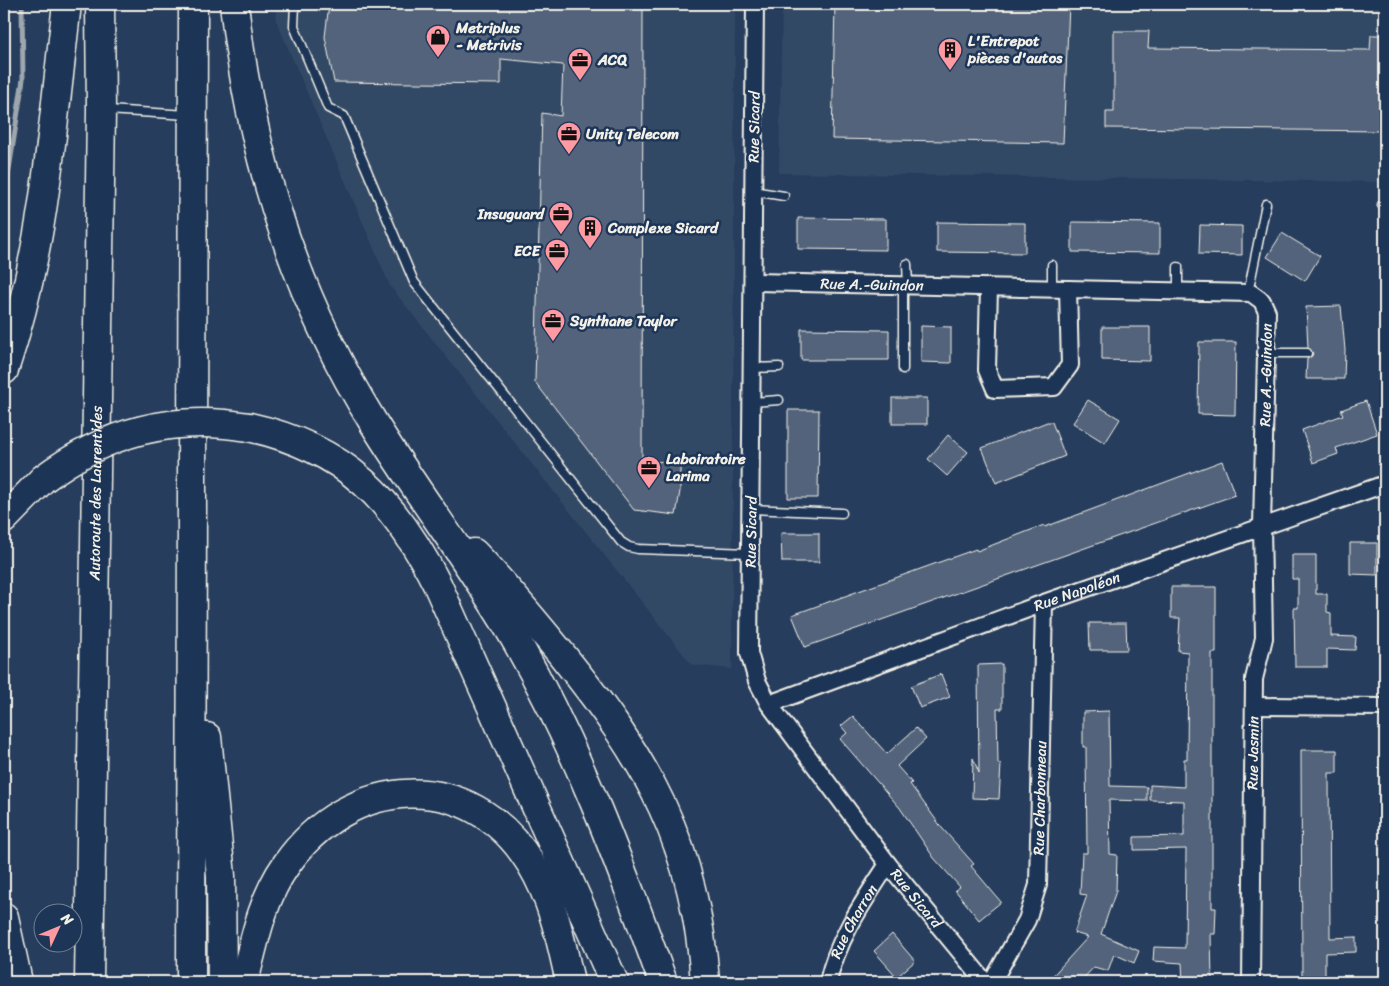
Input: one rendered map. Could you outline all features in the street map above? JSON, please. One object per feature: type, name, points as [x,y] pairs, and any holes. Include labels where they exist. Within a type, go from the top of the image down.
[{"type":"highway","points":[[4,370],[23,308],[42,218],[67,4]]},
{"type":"highway","name":"Autoroute des Laurentides","points":[[89,982],[101,110],[100,4]]},
{"type":"highway","points":[[191,982],[193,4]]},
{"type":"highway","points":[[234,4],[250,112],[270,192],[286,242],[334,352],[372,420],[499,613],[559,720],[600,813],[663,982]]},
{"type":"highway","points":[[4,519],[43,479],[71,460],[100,444],[149,428],[201,422],[249,427],[294,440],[348,469],[391,508],[411,537],[438,586],[614,982]]},
{"type":"highway","points":[[426,504],[506,585],[591,692],[643,767],[665,809],[689,876],[699,924],[705,982]]},
{"type":"highway","points":[[191,591],[221,876],[222,982]]},
{"type":"highway","points":[[244,982],[259,924],[273,887],[301,845],[319,827],[350,806],[386,795],[410,793],[447,798],[474,809],[496,824],[519,846],[535,871],[549,899],[570,982]]},
{"type":"highway","points":[[4,917],[18,982]]},
{"type":"street","name":"Rue Sicard","points":[[755,4],[754,282],[749,653],[757,681],[769,704],[888,864],[985,982]]},
{"type":"street","name":"Rue A.-Guindon","points":[[754,282],[1248,293],[1262,301],[1267,312],[1262,526]]},
{"type":"street","points":[[989,287],[986,370],[995,389],[1008,390],[1054,387],[1070,365],[1060,289]]},
{"type":"street","name":"Rue Napoléon","points":[[769,704],[1044,603],[1385,484]]},
{"type":"street","name":"Rue Jasmin","points":[[1251,982],[1254,679],[1264,638],[1262,526]]},
{"type":"street","name":"Rue Charbonneau","points":[[992,982],[1027,920],[1038,885],[1044,603]]},
{"type":"street","points":[[1254,706],[1385,708]]},
{"type":"street","name":"Rue Charron","points":[[828,982],[832,963],[854,918],[888,864]]},
{"type":"lane","points":[[295,4],[294,26],[328,108],[344,116],[414,282],[621,542],[629,547],[638,549],[750,553]]},
{"type":"lane","points":[[101,110],[192,116]]},
{"type":"lane","points":[[753,190],[784,196]]},
{"type":"lane","points":[[1248,293],[1266,204]]},
{"type":"lane","points":[[903,370],[907,264]]},
{"type":"lane","points":[[1052,265],[1060,289]]},
{"type":"lane","points":[[1178,267],[1178,291]]},
{"type":"lane","points":[[1266,353],[1307,353]]},
{"type":"lane","points":[[753,368],[779,367]]},
{"type":"lane","points":[[752,402],[779,400]]},
{"type":"lane","points":[[751,509],[842,513]]},
{"type":"shaded area","points":[[276,4],[735,4],[732,669],[692,665],[390,286],[276,20]]},
{"type":"shaded area","points":[[782,4],[1385,4],[1385,182],[779,173]]},
{"type":"building","name":"Complexe Sicard","points":[[329,4],[643,4],[642,461],[680,462],[680,491],[676,515],[634,510],[535,382],[542,113],[561,116],[563,65],[501,59],[501,84],[334,82],[325,37]]},
{"type":"building","name":"L'Entrepot pièces d'autos","points":[[835,4],[1069,4],[1063,143],[832,139]]},
{"type":"building","points":[[1114,31],[1149,31],[1148,48],[1370,50],[1371,35],[1385,35],[1385,131],[1106,128],[1106,112],[1114,112]]},
{"type":"building","points":[[798,218],[886,219],[886,250],[798,249]]},
{"type":"building","points":[[937,222],[1025,223],[1025,253],[937,252]]},
{"type":"building","points":[[1072,222],[1160,223],[1160,253],[1072,252]]},
{"type":"building","points":[[1200,225],[1242,226],[1242,255],[1199,254]]},
{"type":"building","points":[[1282,233],[1320,256],[1305,281],[1267,257]]},
{"type":"building","points":[[1341,306],[1345,350],[1344,379],[1306,379],[1307,359],[1313,353],[1308,348],[1306,307]]},
{"type":"building","points":[[921,326],[951,327],[951,363],[921,362]]},
{"type":"building","points":[[1102,327],[1150,327],[1150,361],[1102,360]]},
{"type":"building","points":[[801,329],[889,330],[889,360],[801,360]]},
{"type":"building","points":[[1199,342],[1236,342],[1235,415],[1198,414]]},
{"type":"building","points":[[892,398],[927,398],[927,424],[892,424]]},
{"type":"building","points":[[1088,400],[1120,419],[1105,443],[1073,423]]},
{"type":"building","points":[[1366,401],[1377,434],[1336,448],[1338,454],[1313,463],[1302,430],[1343,415],[1341,410]]},
{"type":"building","points":[[788,410],[819,410],[818,498],[788,498]]},
{"type":"building","points":[[1047,422],[1052,422],[1065,456],[996,483],[982,448]]},
{"type":"building","points":[[948,435],[968,452],[947,476],[928,459]]},
{"type":"building","points":[[1222,461],[1235,495],[805,647],[792,615],[976,549],[977,551],[1044,525],[1045,527]]},
{"type":"building","points":[[781,533],[819,533],[819,562],[782,562]]},
{"type":"building","points":[[1350,543],[1377,543],[1377,575],[1350,574]]},
{"type":"building","points":[[1292,555],[1316,555],[1316,594],[1327,594],[1327,612],[1331,613],[1331,636],[1356,637],[1355,650],[1327,649],[1327,667],[1295,667],[1294,608],[1298,608],[1298,579],[1292,579]]},
{"type":"building","points":[[1171,587],[1216,587],[1216,653],[1212,653],[1212,908],[1216,908],[1215,934],[1211,934],[1212,982],[1183,982],[1182,963],[1153,961],[1154,947],[1185,948],[1186,849],[1134,850],[1134,837],[1184,836],[1184,801],[1150,800],[1150,785],[1184,787],[1184,759],[1187,759],[1188,652],[1178,651],[1180,618],[1171,618]]},
{"type":"building","points":[[1089,623],[1126,623],[1127,650],[1090,650]]},
{"type":"building","points":[[1002,664],[1002,709],[997,709],[998,764],[1001,764],[999,799],[972,798],[973,758],[979,773],[978,665]]},
{"type":"building","points":[[941,674],[950,697],[920,708],[911,686]]},
{"type":"building","points":[[1109,711],[1110,786],[1147,787],[1147,801],[1109,800],[1110,854],[1117,855],[1116,891],[1101,934],[1139,951],[1134,963],[1114,954],[1108,971],[1094,967],[1080,982],[1047,982],[1088,937],[1074,933],[1087,895],[1080,894],[1082,853],[1087,853],[1086,747],[1083,747],[1083,712]]},
{"type":"building","points":[[853,716],[887,754],[916,728],[926,739],[897,766],[912,783],[910,784],[942,828],[974,864],[971,866],[1001,902],[979,920],[955,890],[960,887],[934,858],[900,808],[840,739],[847,733],[841,726]]},
{"type":"building","points":[[1301,750],[1337,750],[1337,773],[1329,773],[1330,938],[1356,937],[1356,952],[1325,953],[1325,982],[1302,982]]},
{"type":"building","points":[[892,934],[915,961],[897,977],[874,951]]},
{"type":"waterway","points":[[4,202],[23,79],[22,4]]},
{"type":"place","name":"Metriplus - Metrivis","points":[[438,58]]},
{"type":"place","name":"L'Entrepot pièces d'autos","points":[[950,71]]},
{"type":"place","name":"ACQ","points":[[580,81]]},
{"type":"place","name":"Unity Telecom","points":[[569,155]]},
{"type":"place","name":"Insuguard","points":[[561,235]]},
{"type":"place","name":"Complexe Sicard","points":[[590,249]]},
{"type":"place","name":"ECE","points":[[557,272]]},
{"type":"place","name":"Synthane Taylor","points":[[553,342]]},
{"type":"place","name":"Laboiratoire Larima","points":[[649,489]]}]
